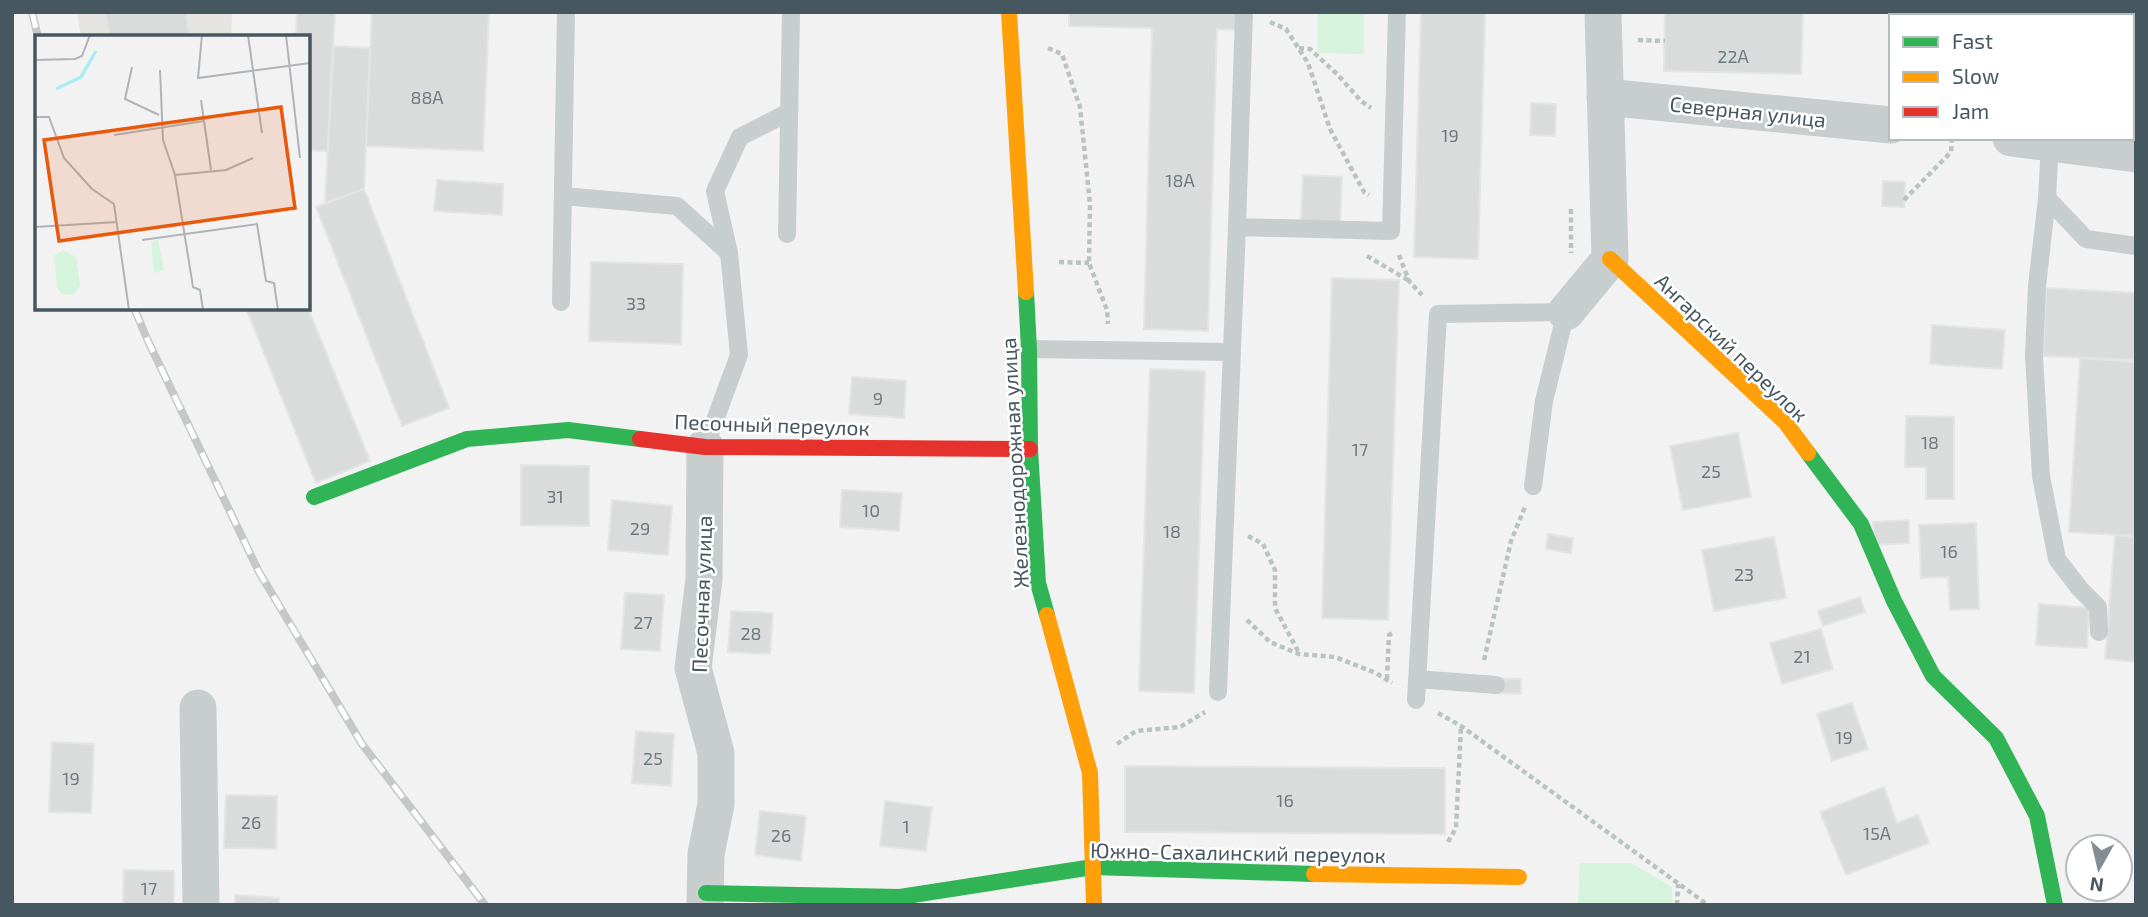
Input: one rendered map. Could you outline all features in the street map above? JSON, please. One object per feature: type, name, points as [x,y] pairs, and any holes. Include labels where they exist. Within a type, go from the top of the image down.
[{"type":"street","name":"Железнодорожная улица","points":[[1009,12],[1029,349],[1030,449],[1038,583],[1090,773],[1094,905]]},
{"type":"street","points":[[1566,312],[1610,260],[1603,12]]},
{"type":"street","name":"Северная улица","points":[[1605,97],[1889,125]]},
{"type":"street","points":[[2027,140],[2136,154]]},
{"type":"street","name":"Ангарский переулок","points":[[1610,260],[1670,304],[1785,422],[1861,524],[1894,601],[1933,676],[1996,738],[2037,816],[2055,905]]},
{"type":"street","name":"Песочный переулок","points":[[314,497],[467,439],[568,430],[705,447],[1030,449]]},
{"type":"street","name":"Песочная улица","points":[[705,447],[704,579],[693,668],[716,753],[716,804],[706,854],[706,899]]},
{"type":"street","points":[[198,708],[201,905]]},
{"type":"street","name":"Южно-Сахалинский переулок","points":[[706,899],[900,897],[1093,867],[1279,874],[1519,877]]},
{"type":"lane","points":[[561,302],[566,12]]},
{"type":"lane","points":[[787,234],[791,12]]},
{"type":"lane","points":[[1237,227],[1391,231],[1397,12]]},
{"type":"lane","points":[[1218,692],[1237,227],[1252,15]]},
{"type":"lane","points":[[705,447],[739,355],[729,253],[715,191],[740,137],[789,112]]},
{"type":"lane","points":[[2050,143],[2037,286],[2034,356],[2041,475],[2057,559],[2098,607],[2099,632]]},
{"type":"lane","points":[[563,196],[677,206],[729,253]]},
{"type":"lane","points":[[2046,198],[2086,239],[2136,246]]},
{"type":"lane","points":[[1416,700],[1438,314],[1566,312],[1544,401],[1533,486]]},
{"type":"lane","points":[[1029,349],[1232,352]]},
{"type":"lane","points":[[1417,678],[1487,685]]},
{"type":"path","points":[[1252,15],[1286,29],[1308,63],[1330,129],[1364,192],[1391,206]]},
{"type":"path","points":[[1009,33],[1062,54],[1080,107],[1090,204],[1089,263],[1107,310],[1110,350]]},
{"type":"path","points":[[1298,48],[1310,49],[1361,101],[1394,125]]},
{"type":"path","points":[[1905,201],[1951,152],[1952,140]]},
{"type":"path","points":[[1487,685],[1511,541],[1533,486]]},
{"type":"path","points":[[1225,525],[1263,544],[1275,570],[1275,608],[1299,654]]},
{"type":"path","points":[[1222,596],[1270,642],[1299,654],[1335,657],[1376,673],[1461,726],[1708,905]]},
{"type":"path","points":[[1090,773],[1114,746],[1136,731],[1181,727],[1211,709],[1218,692]]},
{"type":"path","points":[[1430,877],[1456,828],[1461,726]]},
{"type":"path","points":[[1677,905],[1678,883]]},
{"type":"shaded area","points":[[77,12],[232,12],[231,35],[81,35]]},
{"type":"green space","points":[[1318,12],[1364,12],[1364,54],[1318,53]]},
{"type":"green space","points":[[1580,863],[1631,863],[1672,887],[1672,905],[1578,905]]},
{"type":"building","points":[[105,12],[186,12],[190,35],[109,35]]},
{"type":"building","points":[[297,12],[335,12],[328,151],[310,150],[310,35],[296,35]]},
{"type":"building","points":[[372,12],[489,12],[483,151],[366,146]]},
{"type":"building","points":[[1069,12],[1238,12],[1238,30],[1217,29],[1208,331],[1144,329],[1152,28],[1069,26]]},
{"type":"building","points":[[1421,12],[1485,12],[1478,259],[1414,257]]},
{"type":"building","points":[[1665,12],[1803,12],[1801,74],[1664,71]]},
{"type":"building","points":[[2016,12],[2031,14],[1974,14]]},
{"type":"building","points":[[333,46],[370,48],[364,189],[325,203]]},
{"type":"building","points":[[1531,103],[1556,104],[1555,136],[1530,135]]},
{"type":"building","points":[[1303,175],[1342,177],[1340,223],[1301,222]]},
{"type":"building","points":[[437,180],[503,184],[502,215],[434,211]]},
{"type":"building","points":[[1883,181],[1905,182],[1904,207],[1882,206]]},
{"type":"building","points":[[364,189],[449,408],[402,426],[316,207]]},
{"type":"building","points":[[591,262],[683,264],[681,344],[589,341]]},
{"type":"building","points":[[1332,278],[1399,280],[1388,620],[1322,618]]},
{"type":"building","points":[[2046,288],[2136,293],[2136,360],[2043,356]]},
{"type":"building","points":[[247,310],[309,310],[370,461],[316,483]]},
{"type":"building","points":[[1932,325],[2005,330],[2002,369],[1930,364]]},
{"type":"building","points":[[2080,358],[2136,362],[2135,536],[2069,532]]},
{"type":"building","points":[[1150,369],[1205,371],[1194,693],[1139,691]]},
{"type":"building","points":[[852,377],[906,381],[904,418],[849,414]]},
{"type":"building","points":[[1906,416],[1954,417],[1954,499],[1926,499],[1926,467],[1905,467]]},
{"type":"building","points":[[1738,433],[1751,497],[1683,510],[1670,446]]},
{"type":"building","points":[[521,465],[589,466],[589,526],[521,525]]},
{"type":"building","points":[[842,490],[902,493],[899,531],[840,527]]},
{"type":"building","points":[[612,500],[672,506],[668,555],[608,550]]},
{"type":"building","points":[[1909,520],[1909,543],[1875,545],[1873,522]]},
{"type":"building","points":[[1976,523],[1979,609],[1950,610],[1948,577],[1921,578],[1919,525]]},
{"type":"building","points":[[1548,534],[1573,538],[1571,553],[1546,549]]},
{"type":"building","points":[[2115,535],[2136,537],[2136,662],[2105,659]]},
{"type":"building","points":[[1774,537],[1786,598],[1714,611],[1702,550]]},
{"type":"building","points":[[625,593],[664,595],[660,651],[621,649]]},
{"type":"building","points":[[1860,597],[1865,612],[1823,626],[1818,611]]},
{"type":"building","points":[[2039,604],[2089,608],[2087,648],[2036,645]]},
{"type":"building","points":[[731,611],[773,613],[770,654],[728,652]]},
{"type":"building","points":[[1821,629],[1833,669],[1782,684],[1770,643]]},
{"type":"building","points":[[1496,678],[1521,679],[1521,694],[1495,693]]},
{"type":"building","points":[[1852,703],[1868,749],[1832,761],[1817,714]]},
{"type":"building","points":[[636,731],[674,734],[671,786],[632,783]]},
{"type":"building","points":[[52,742],[94,744],[91,813],[49,812]]},
{"type":"building","points":[[1125,766],[1445,768],[1445,834],[1125,832]]},
{"type":"building","points":[[1884,787],[1897,823],[1918,815],[1929,843],[1846,875],[1820,812]]},
{"type":"building","points":[[226,795],[277,796],[276,849],[224,848]]},
{"type":"building","points":[[885,801],[932,807],[926,851],[880,846]]},
{"type":"building","points":[[760,811],[806,816],[801,861],[755,855]]},
{"type":"building","points":[[124,870],[174,871],[174,905],[123,905]]},
{"type":"building","points":[[235,895],[279,898],[279,905],[235,905]]},
{"type":"railway","points":[[32,12],[38,35]]},
{"type":"railway","points":[[135,310],[259,572],[362,744],[485,905]]},
{"type":"traffic: fast","points":[[1026,292],[1030,449],[1038,583],[1047,615]]},
{"type":"traffic: fast","points":[[314,497],[467,439],[568,430],[640,439]]},
{"type":"traffic: fast","points":[[1808,453],[1861,524],[1894,601],[1933,676],[1996,738],[2037,816],[2055,905]]},
{"type":"traffic: fast","points":[[706,893],[900,897],[1093,867],[1314,874]]},
{"type":"traffic: slow","points":[[1009,12],[1026,292]]},
{"type":"traffic: slow","points":[[1610,259],[1785,422],[1808,453]]},
{"type":"traffic: slow","points":[[1047,615],[1090,773],[1094,905]]},
{"type":"traffic: slow","points":[[1314,874],[1519,877]]},
{"type":"traffic: jam","points":[[640,439],[705,447],[1030,449]]}]
